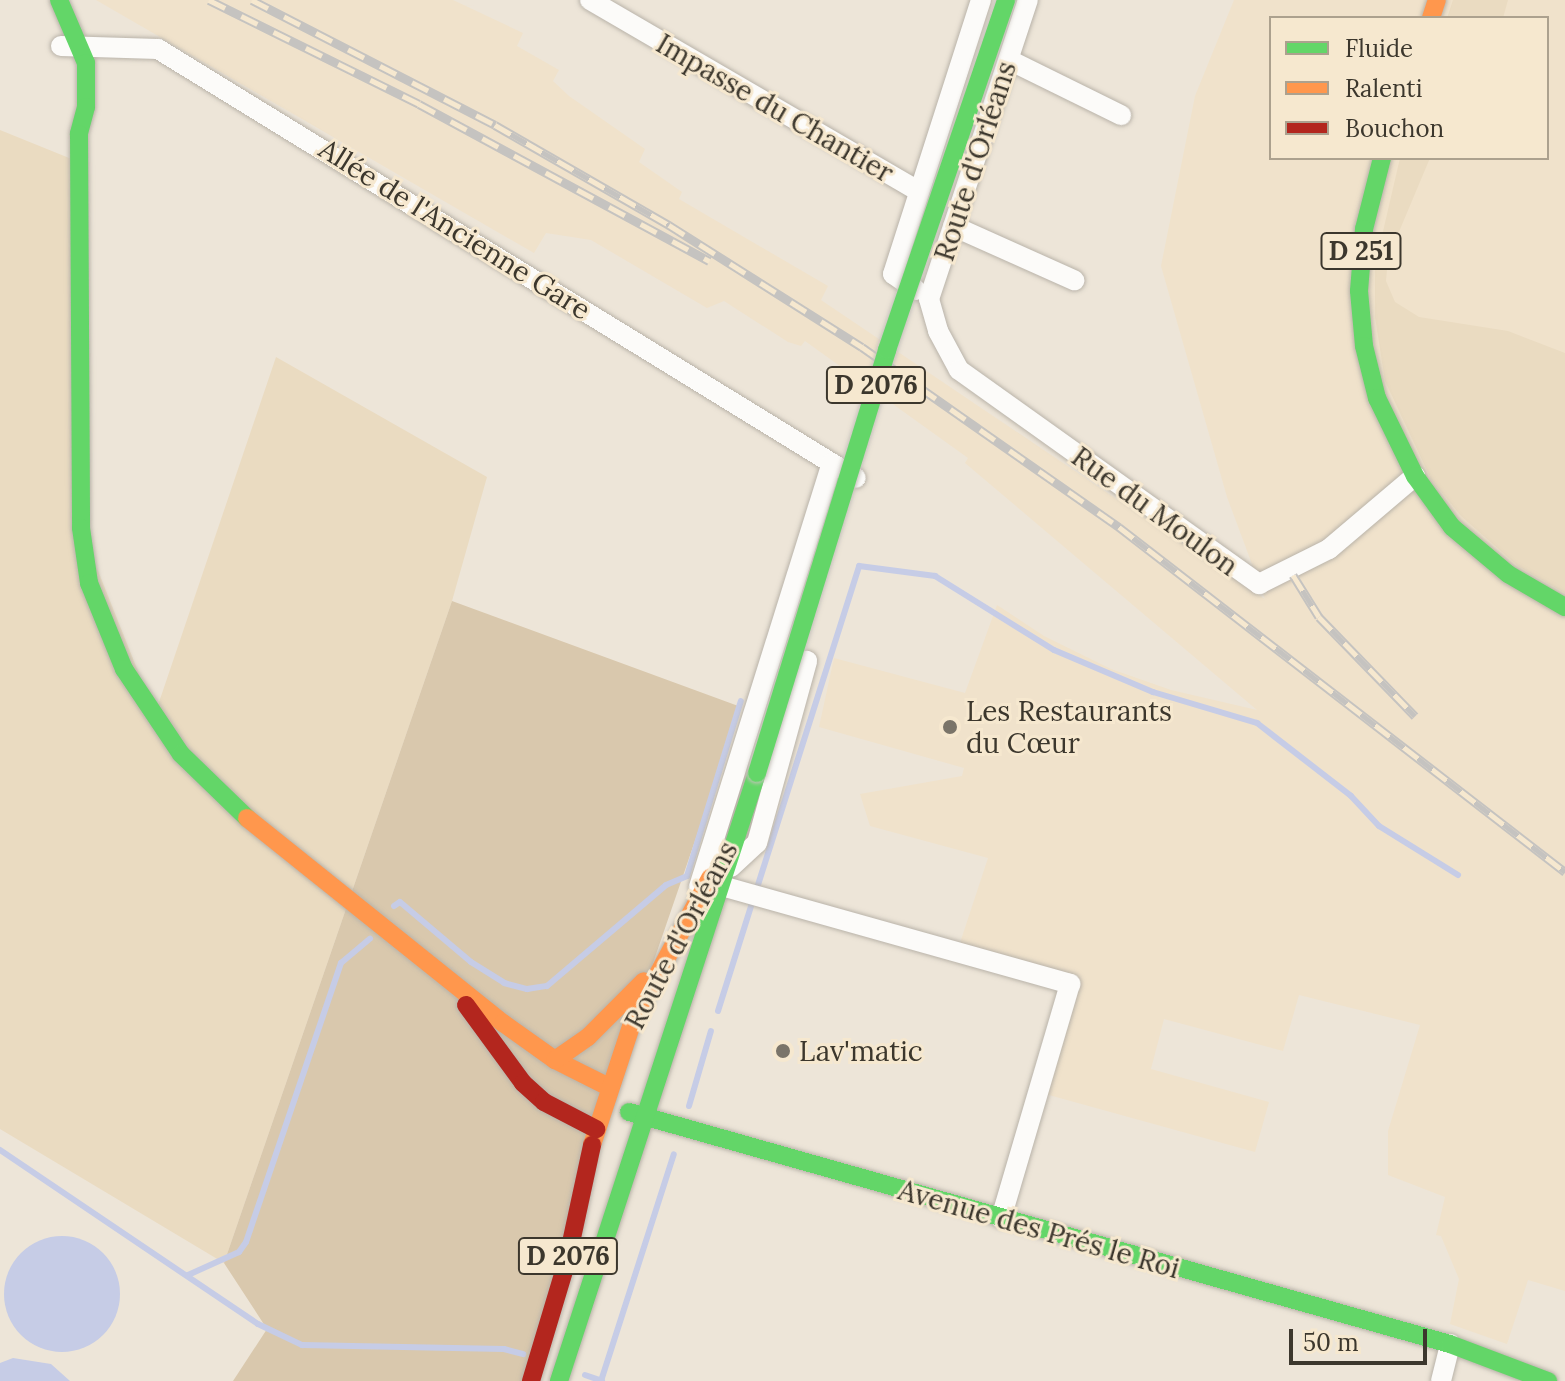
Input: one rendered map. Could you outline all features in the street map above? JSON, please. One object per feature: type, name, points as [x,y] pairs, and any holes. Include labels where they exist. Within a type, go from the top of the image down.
[{"type":"main road","points":[[37,0],[71,45]]},
{"type":"main road","points":[[59,0],[86,107],[79,120],[81,528],[89,583],[124,669],[172,741],[216,793],[452,984],[555,1060],[609,1087],[636,1115],[596,1129],[544,1102],[523,1083],[452,984]]},
{"type":"main road","name":"Route d'Orléans","points":[[636,1115],[662,1061],[725,878],[887,350],[1006,0]]},
{"type":"main road","name":"D 251","points":[[1381,160],[1364,229],[1360,319],[1377,398],[1415,476],[1468,543],[1529,589],[1565,607]]},
{"type":"main road","name":"Route d'Orléans","points":[[531,1381],[567,1261],[596,1129],[609,1087],[659,968],[743,815]]},
{"type":"main road","name":"D 2076","points":[[559,1381],[629,1164],[636,1115],[634,1061],[688,920]]},
{"type":"main road","name":"D 2076","points":[[555,1060],[588,1037],[659,968]]},
{"type":"main road","name":"Avenue des Prés le Roi","points":[[636,1115],[1450,1344],[1548,1381]]},
{"type":"street","name":"Impasse du Chantier","points":[[590,0],[918,191]]},
{"type":"street","name":"Route d'Orléans","points":[[981,0],[893,274],[929,299],[1028,0]]},
{"type":"street","name":"Allée de l'Ancienne Gare","points":[[71,45],[158,49],[858,479],[757,843],[725,878]]},
{"type":"street","points":[[1009,60],[1121,115]]},
{"type":"street","points":[[953,226],[1074,280]]},
{"type":"street","name":"Rue du Moulon","points":[[929,299],[938,331],[959,370],[1259,584],[1329,549],[1415,476]]},
{"type":"street","points":[[688,920],[832,463]]},
{"type":"street","points":[[725,878],[1070,984],[1001,1218]]},
{"type":"street","points":[[1441,1381],[1450,1344]]},
{"type":"shaded area","points":[[96,0],[453,0],[523,33],[517,46],[559,70],[553,81],[569,96],[645,149],[639,162],[682,192],[679,199],[828,286],[821,300],[1265,599],[1227,497],[1161,266],[1195,96],[1234,0],[1565,0],[1565,1291],[1528,1280],[1507,1344],[1450,1324],[1459,1279],[1441,1236],[1436,1235],[1445,1197],[1388,1175],[1388,1131],[1420,1025],[1299,995],[1283,1051],[1164,1019],[1151,1069],[1269,1102],[1255,1152],[1038,1092],[1068,989],[956,955],[988,858],[870,826],[860,794],[962,776],[964,768],[819,727],[834,658],[965,693],[997,605],[1044,636],[1111,669],[1171,690],[1257,710],[965,463],[968,458],[805,341],[801,346],[788,342],[724,301],[707,308],[591,240],[546,233],[534,253]]},
{"type":"shaded area","points":[[1453,0],[1508,0],[1504,16],[1448,16]]},
{"type":"shaded area","points":[[0,130],[79,162],[81,528],[155,714],[276,357],[487,477],[452,601],[224,1263],[0,1129]]},
{"type":"shaded area","points":[[1400,160],[1429,160],[1388,258],[1386,281],[1395,302],[1419,317],[1508,331],[1565,353],[1565,593],[1518,566],[1461,516],[1431,479],[1385,381],[1375,317],[1375,266]]},
{"type":"shaded area","points":[[452,601],[741,707],[596,1129],[531,1381],[233,1381],[267,1329],[224,1263]]},
{"type":"water","points":[[62,1236],[84,1241],[103,1253],[115,1272],[120,1294],[115,1316],[103,1335],[84,1347],[62,1352],[40,1347],[21,1335],[9,1316],[4,1294],[9,1272],[21,1253],[40,1241]]},
{"type":"water","points":[[13,1358],[51,1364],[70,1381],[0,1381],[0,1363]]},
{"type":"waterway","points":[[757,888],[859,566],[935,576],[1054,650],[1153,692],[1257,723],[1351,796],[1379,826],[1458,875]]},
{"type":"waterway","points":[[394,906],[400,902],[471,962],[504,983],[527,989],[547,986],[666,885],[687,876],[741,701]]},
{"type":"waterway","points":[[718,1011],[753,900]]},
{"type":"waterway","points":[[188,1275],[239,1252],[246,1242],[341,963],[370,939]]},
{"type":"waterway","points":[[689,1106],[711,1031]]},
{"type":"waterway","points":[[0,1150],[258,1324],[302,1345],[504,1349],[523,1354]]},
{"type":"waterway","points":[[601,1381],[674,1154]]},
{"type":"waterway","points":[[585,1375],[602,1381]]},
{"type":"railway","points":[[209,0],[419,104],[709,261]]},
{"type":"railway","points":[[252,0],[495,125],[669,225],[862,347],[1119,527],[1565,872]]},
{"type":"railway","points":[[1293,575],[1319,617],[1415,716]]},
{"type":"traffic: fast","points":[[59,0],[86,63],[86,107],[79,134],[81,528],[89,583],[124,669],[181,754],[247,818]]},
{"type":"traffic: fast","points":[[757,773],[887,350],[1006,0]]},
{"type":"traffic: fast","points":[[1381,160],[1364,229],[1359,291],[1364,346],[1377,398],[1415,476],[1452,527],[1508,574],[1565,607]]},
{"type":"traffic: fast","points":[[559,1381],[757,773]]},
{"type":"traffic: fast","points":[[629,1112],[1450,1344],[1548,1381]]},
{"type":"traffic: slow","points":[[1432,16],[1437,0]]},
{"type":"traffic: slow","points":[[247,818],[503,1023],[555,1060],[609,1087]]},
{"type":"traffic: slow","points":[[592,1145],[633,1020],[710,878]]},
{"type":"traffic: slow","points":[[555,1060],[588,1037],[644,981]]},
{"type":"traffic: jam","points":[[466,1005],[523,1083],[544,1102],[596,1129]]},
{"type":"traffic: jam","points":[[531,1381],[567,1261],[592,1145]]},
{"type":"place","name":"Les Restaurants du Cœur","points":[[950,727]]},
{"type":"place","name":"Lav'matic","points":[[783,1051]]}]
